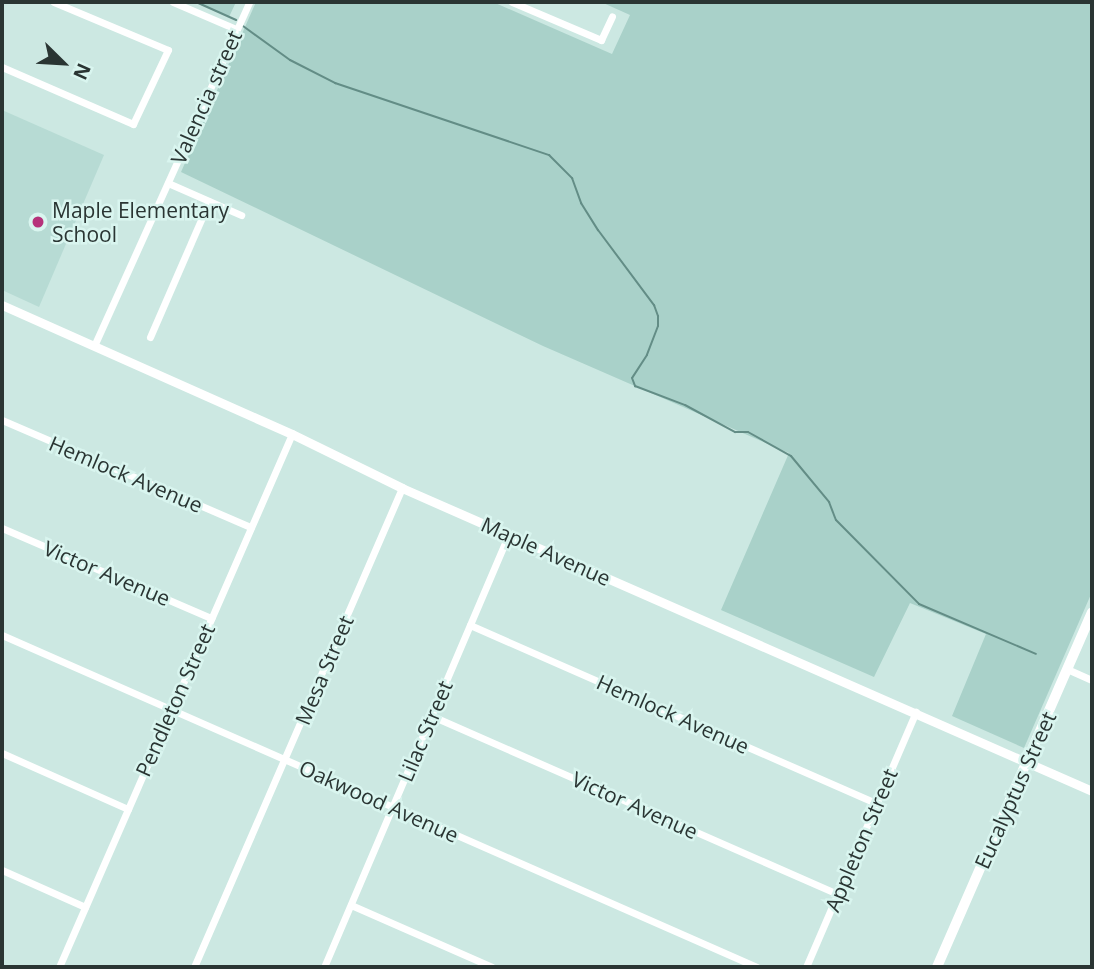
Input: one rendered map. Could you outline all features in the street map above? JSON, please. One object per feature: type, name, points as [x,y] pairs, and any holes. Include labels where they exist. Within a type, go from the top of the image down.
[{"type":"main road","name":"Eucalyptus Street","points":[[937,967],[1092,612]]},
{"type":"street","points":[[2,67],[133,124],[168,50],[54,2]]},
{"type":"street","points":[[173,2],[236,29]]},
{"type":"street","name":"Valencia street","points":[[94,346],[249,2]]},
{"type":"street","points":[[512,2],[601,40],[612,16]]},
{"type":"street","points":[[168,183],[240,215]]},
{"type":"street","points":[[150,337],[209,201]]},
{"type":"street","name":"Maple Avenue","points":[[2,305],[292,434],[402,488],[1092,791]]},
{"type":"street","name":"Hemlock Avenue","points":[[2,420],[251,527]]},
{"type":"street","name":"Pendleton Street","points":[[59,967],[292,434]]},
{"type":"street","name":"Mesa Street","points":[[194,967],[402,488]]},
{"type":"street","name":"Victor Avenue","points":[[2,528],[211,618]]},
{"type":"street","name":"Lilac Street","points":[[324,967],[509,534]]},
{"type":"street","name":"Hemlock Avenue","points":[[470,625],[877,803]]},
{"type":"street","name":"Oakwood Avenue","points":[[2,635],[757,967]]},
{"type":"street","points":[[1067,669],[1092,680]]},
{"type":"street","name":"Appleton Street","points":[[806,967],[916,712]]},
{"type":"street","name":"Victor Avenue","points":[[432,716],[837,894]]},
{"type":"street","points":[[2,753],[128,809]]},
{"type":"street","points":[[2,870],[85,907]]},
{"type":"street","points":[[351,905],[492,967]]},
{"type":"shaded area","name":"Maple Elementary School","points":[[2,110],[104,155],[39,307],[2,290]]},
{"type":"green space","points":[[194,2],[236,2],[229,17]]},
{"type":"green space","points":[[256,2],[493,2],[612,54],[630,15],[601,2],[1092,2],[1092,592],[1024,748],[952,716],[986,634],[910,603],[874,677],[721,610],[789,453],[543,346],[181,172]]},
{"type":"waterway","points":[[196,2],[236,20]]},
{"type":"waterway","points":[[243,26],[290,60],[335,83],[549,155],[572,178],[581,203],[598,230],[654,305],[658,326],[647,355],[632,378],[635,386],[685,405],[735,432],[748,432],[791,456],[829,502],[836,520],[919,604],[1036,654]]},
{"type":"place","name":"Maple Elementary School","points":[[38,222]]}]
